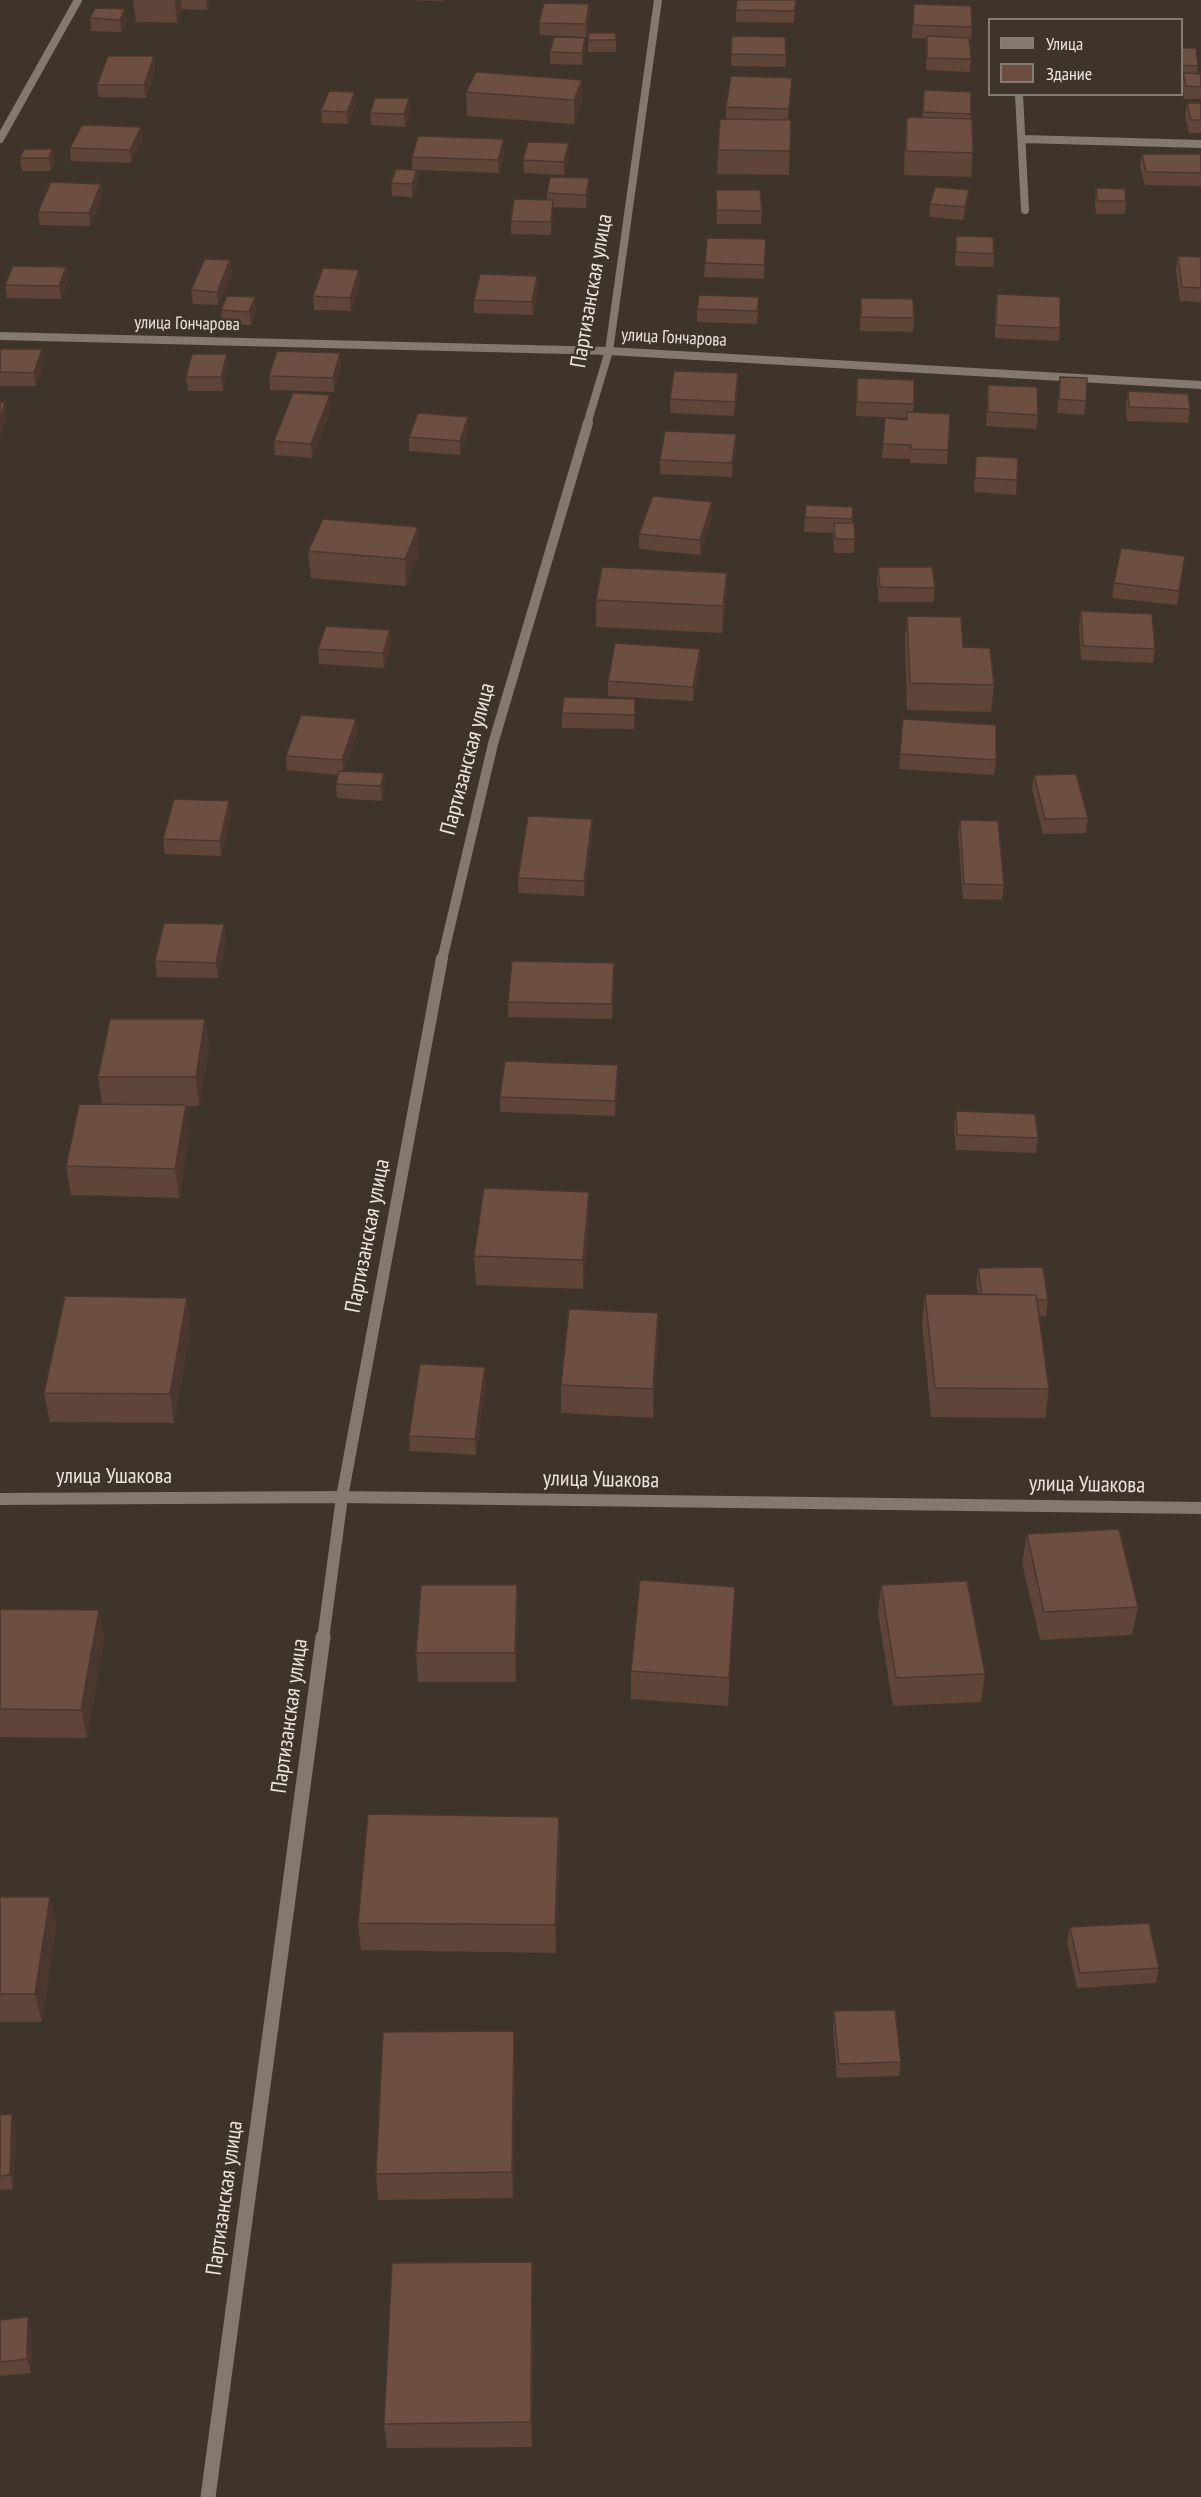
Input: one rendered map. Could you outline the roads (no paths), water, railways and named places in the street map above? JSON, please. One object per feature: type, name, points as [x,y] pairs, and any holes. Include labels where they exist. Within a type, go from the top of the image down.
[{"type":"street","points":[[0,139],[78,0]]},
{"type":"street","name":"Партизанская улица","points":[[208,2497],[342,1497],[442,955],[493,744],[609,351],[658,0]]},
{"type":"street","points":[[1019,96],[1025,210]]},
{"type":"street","points":[[1023,139],[1201,144]]},
{"type":"street","name":"улица Гончарова","points":[[0,336],[609,351],[1201,385]]},
{"type":"street","name":"улица Ушакова","points":[[0,1499],[342,1497],[1201,1508]]}]
